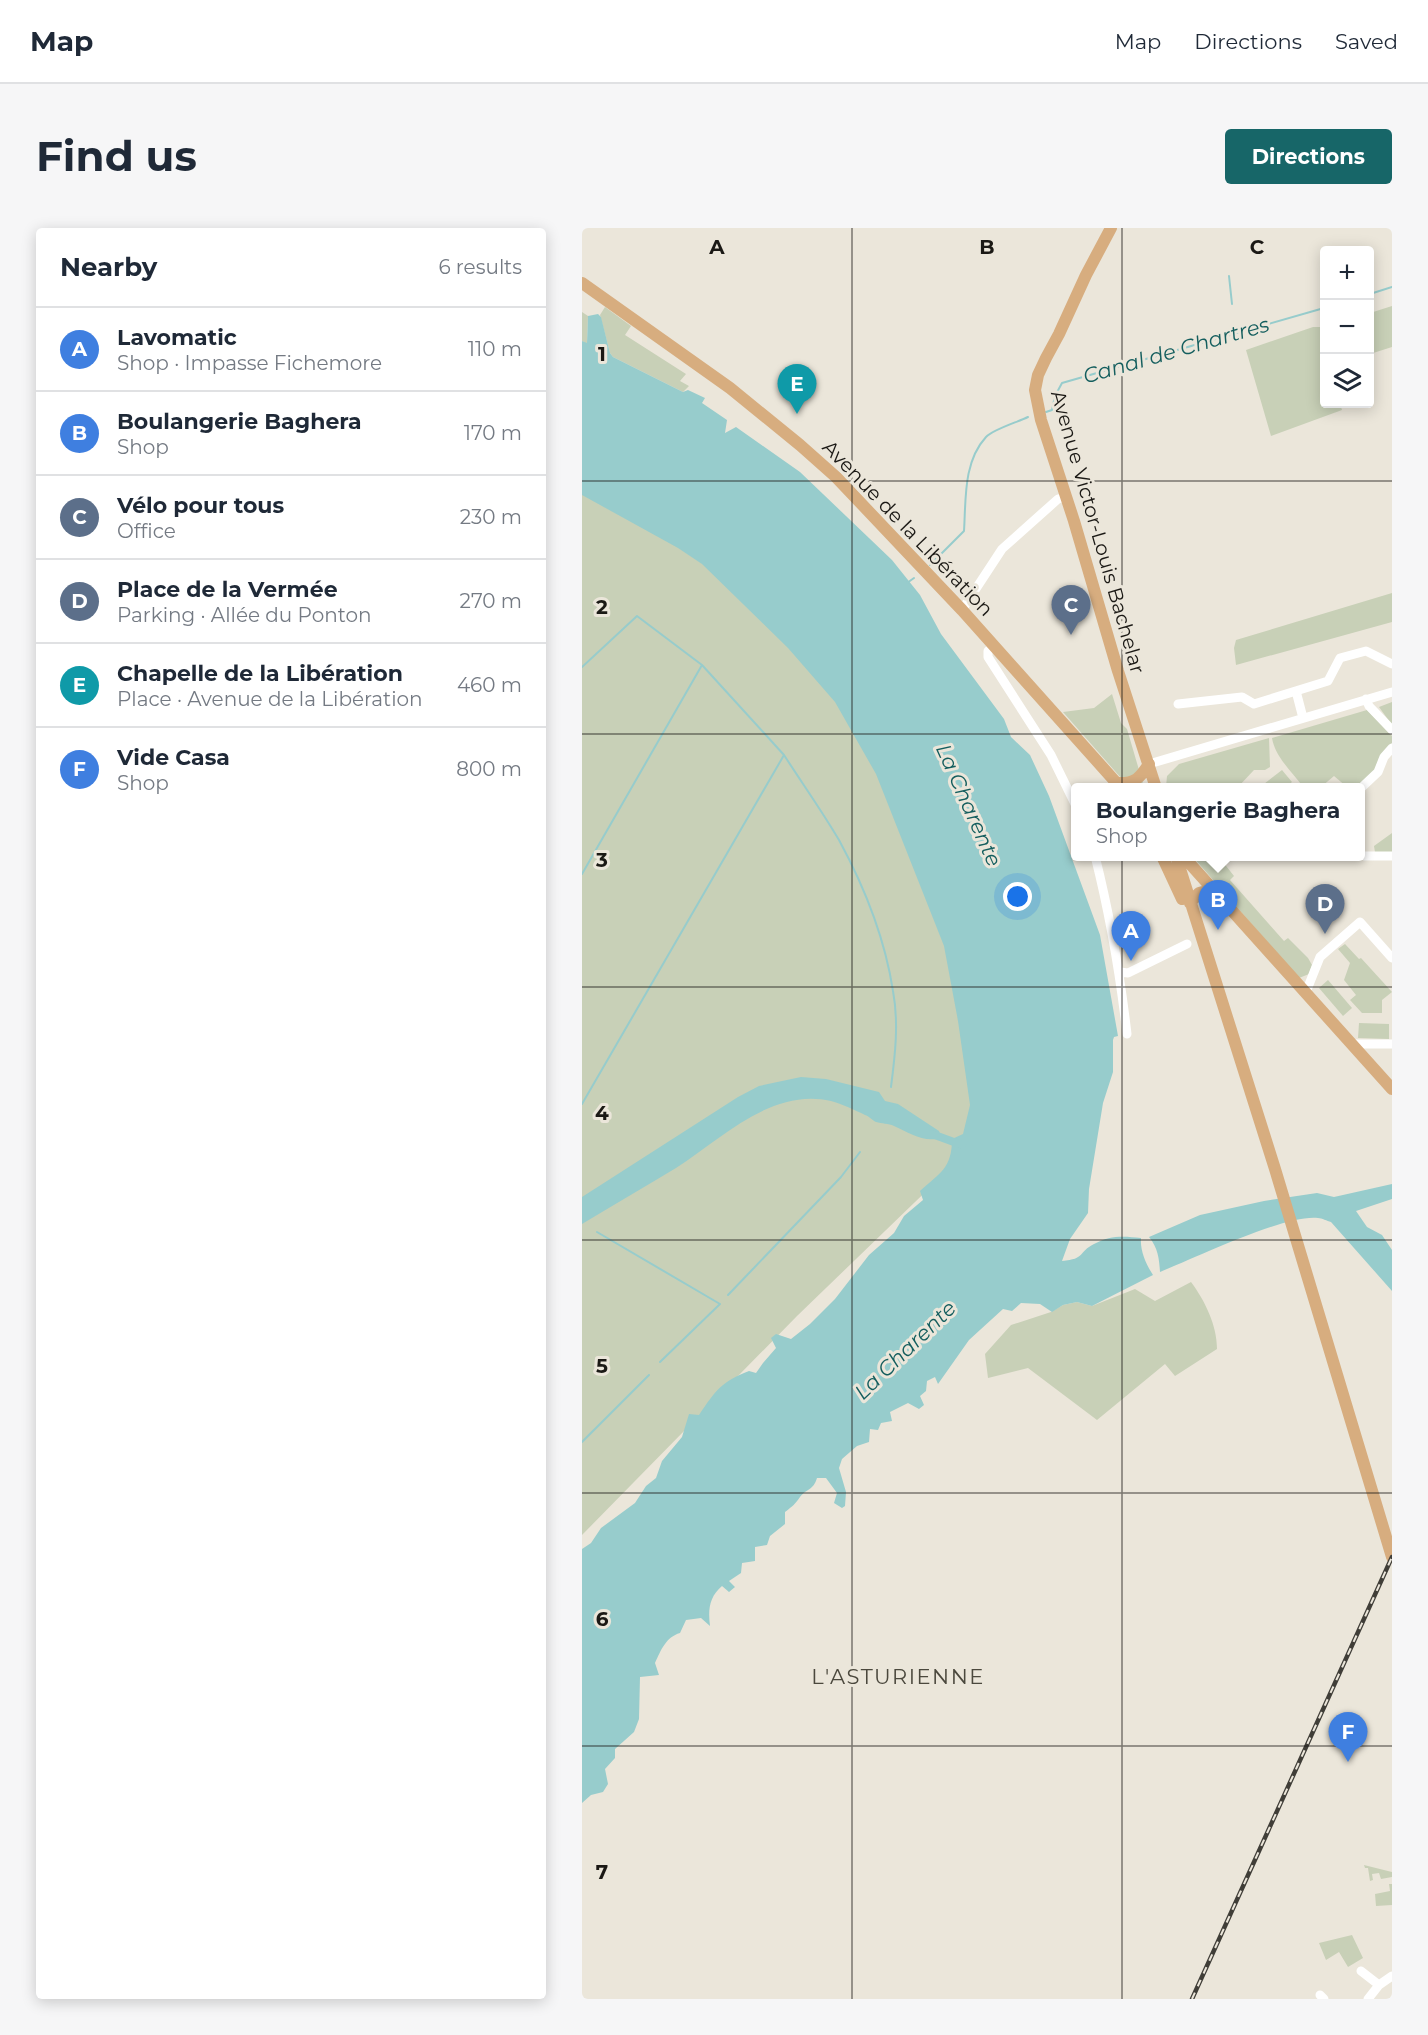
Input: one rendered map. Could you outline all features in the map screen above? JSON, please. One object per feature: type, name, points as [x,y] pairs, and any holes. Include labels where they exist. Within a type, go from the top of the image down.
[{"type":"main road","name":"Avenue Victor-Louis Bachelar","points":[[1111,228],[1038,375],[1035,390],[1041,420],[1155,783]]},
{"type":"main road","name":"Avenue de la Libération","points":[[582,283],[730,388],[800,445],[870,511],[962,610],[1116,783]]},
{"type":"main road","points":[[1131,783],[1136,781],[1149,764]]},
{"type":"main road","points":[[1164,861],[1183,903],[1195,919]]},
{"type":"main road","points":[[1177,861],[1282,1192],[1392,1557]]},
{"type":"main road","points":[[1188,861],[1392,1089]]},
{"type":"main road","points":[[1190,903],[1199,893],[1214,889]]},
{"type":"street","points":[[962,610],[1002,549],[1059,499],[1066,497]]},
{"type":"street","points":[[994,646],[988,651],[988,657],[1051,755],[1071,796]]},
{"type":"street","points":[[1178,704],[1242,697],[1254,704],[1328,681],[1340,658],[1366,651],[1392,664]]},
{"type":"street","points":[[1296,691],[1304,718]]},
{"type":"street","points":[[1149,764],[1392,692]]},
{"type":"street","points":[[1366,699],[1369,706],[1392,730]]},
{"type":"street","points":[[1365,784],[1378,772],[1384,757],[1392,748]]},
{"type":"street","points":[[1365,854],[1392,856]]},
{"type":"street","points":[[1096,861],[1120,972],[1127,1034]]},
{"type":"street","points":[[1306,992],[1320,957],[1359,921],[1392,958]]},
{"type":"street","points":[[1120,972],[1128,973],[1187,944]]},
{"type":"street","points":[[1352,1044],[1392,1044]]},
{"type":"street","points":[[1361,1971],[1379,1985]]},
{"type":"street","points":[[1368,1999],[1379,1985],[1391,1979]]},
{"type":"green space","points":[[1392,306],[1392,347],[1374,353],[1374,312]]},
{"type":"green space","points":[[605,307],[631,326],[625,335],[686,374],[680,381],[689,386],[683,392],[613,357],[600,315]]},
{"type":"green space","points":[[582,312],[588,316],[587,344],[582,341]]},
{"type":"green space","points":[[1313,327],[1320,327],[1320,408],[1341,408],[1342,410],[1271,436],[1246,350]]},
{"type":"green space","points":[[582,469],[765,579],[975,938],[973,1146],[797,1316],[582,1535]]},
{"type":"green space","points":[[1392,593],[1392,622],[1236,665],[1234,648],[1236,640]]},
{"type":"green space","points":[[1112,694],[1121,723],[1127,729],[1143,783],[1125,783],[1063,712],[1094,708]]},
{"type":"green space","points":[[1392,702],[1392,725],[1379,707]]},
{"type":"green space","points":[[1367,710],[1392,736],[1392,743],[1379,758],[1375,771],[1362,783],[1342,783],[1334,776],[1326,783],[1300,783],[1281,758],[1272,738]]},
{"type":"green space","points":[[1269,738],[1270,767],[1265,770],[1254,770],[1242,783],[1166,783],[1167,776],[1179,764]]},
{"type":"green space","points":[[1282,770],[1292,782],[1291,783],[1265,783]]},
{"type":"green space","points":[[1392,833],[1392,853],[1375,852],[1374,846]]},
{"type":"green space","points":[[1197,861],[1222,861],[1234,876],[1230,880],[1284,941],[1288,938],[1308,958],[1312,965],[1309,974],[1299,978]]},
{"type":"green space","points":[[1345,944],[1392,992],[1382,1000],[1382,1013],[1362,1013],[1350,1000],[1356,995],[1344,980],[1350,963],[1338,949]]},
{"type":"green space","points":[[1328,980],[1352,1008],[1343,1016],[1319,988]]},
{"type":"green space","points":[[1359,1023],[1389,1024],[1389,1039],[1358,1038]]},
{"type":"green space","points":[[1191,1282],[1209,1314],[1215,1331],[1217,1349],[1175,1376],[1165,1364],[1097,1420],[1028,1368],[988,1378],[985,1354],[1011,1325],[1051,1312],[1063,1305],[1077,1302],[1092,1306],[1135,1289],[1155,1301]]},
{"type":"green space","points":[[1364,1865],[1392,1872],[1392,1877],[1381,1879],[1379,1873],[1372,1874],[1373,1880],[1370,1881],[1368,1868]]},
{"type":"green space","points":[[1389,1884],[1392,1884],[1392,1905],[1376,1906],[1375,1894],[1390,1891]]},
{"type":"green space","points":[[1352,1935],[1363,1958],[1348,1967],[1339,1952],[1326,1960],[1319,1943]]},
{"type":"water","name":"La Charente","points":[[598,314],[601,317],[613,357],[683,392],[688,390],[705,398],[702,403],[727,420],[725,433],[736,427],[800,472],[892,560],[920,595],[941,634],[1004,719],[1011,737],[1030,755],[1049,796],[1100,935],[1118,1036],[1113,1040],[1113,1072],[1103,1103],[1089,1189],[1088,1213],[1070,1239],[1062,1261],[1075,1259],[1089,1247],[1106,1239],[1141,1238],[1141,1248],[1153,1275],[1092,1306],[1077,1302],[1063,1305],[1052,1312],[1040,1304],[1021,1303],[1012,1311],[1003,1309],[969,1340],[938,1384],[935,1377],[927,1381],[926,1391],[920,1396],[924,1405],[919,1409],[908,1403],[890,1412],[892,1421],[881,1423],[878,1430],[870,1429],[869,1442],[857,1446],[842,1459],[839,1468],[846,1492],[845,1506],[842,1508],[834,1503],[837,1493],[826,1478],[817,1478],[812,1487],[785,1512],[785,1524],[770,1536],[767,1545],[755,1547],[755,1561],[742,1563],[741,1573],[729,1581],[735,1587],[729,1592],[722,1586],[714,1595],[709,1609],[710,1626],[701,1618],[686,1620],[680,1633],[668,1641],[659,1653],[655,1663],[659,1675],[640,1677],[639,1719],[634,1732],[615,1749],[615,1758],[605,1769],[608,1784],[603,1792],[591,1795],[582,1803],[582,1549],[591,1543],[601,1528],[635,1503],[646,1486],[656,1478],[662,1461],[682,1437],[689,1414],[699,1415],[725,1383],[749,1371],[756,1373],[776,1348],[771,1338],[776,1334],[791,1339],[810,1324],[835,1299],[869,1255],[894,1233],[904,1216],[923,1200],[920,1191],[944,1169],[950,1157],[952,1139],[963,1134],[970,1105],[944,946],[876,774],[835,702],[788,648],[702,564],[678,548],[582,495],[582,341],[587,343],[588,316]]},
{"type":"water","points":[[801,1077],[826,1079],[879,1092],[885,1101],[898,1104],[939,1131],[941,1138],[928,1139],[917,1136],[892,1125],[876,1122],[844,1105],[831,1101],[809,1099],[788,1101],[748,1118],[676,1168],[582,1224],[582,1197],[738,1097],[759,1086]]},
{"type":"water","points":[[1392,1184],[1392,1199],[1356,1211],[1367,1227],[1382,1235],[1392,1250],[1392,1291],[1331,1222],[1321,1218],[1303,1219],[1263,1230],[1160,1272],[1158,1253],[1149,1237],[1200,1215],[1264,1201],[1317,1193],[1334,1197]]},
{"type":"waterway","points":[[1229,276],[1232,304]]},
{"type":"waterway","name":"Canal de Chartres","points":[[1374,293],[1392,287]]},
{"type":"waterway","name":"Canal de Chartres","points":[[1046,412],[1052,410],[1055,396],[1062,383],[1320,309]]},
{"type":"waterway","name":"Canal de Chartres","points":[[930,565],[964,531],[969,470],[979,447],[990,434],[1028,417]]},
{"type":"waterway","name":"Canal de Chartres","points":[[907,583],[914,578]]},
{"type":"waterway","points":[[582,667],[637,616],[702,665],[582,874]]},
{"type":"waterway","points":[[582,1104],[784,755],[702,665]]},
{"type":"waterway","points":[[784,755],[839,840],[865,894],[879,932],[889,971],[896,1015],[891,1087]]},
{"type":"waterway","points":[[932,1134],[962,1145]]},
{"type":"waterway","points":[[728,1295],[841,1177],[860,1152]]},
{"type":"waterway","points":[[597,1232],[720,1304],[660,1362]]},
{"type":"waterway","points":[[582,1442],[649,1375]]},
{"type":"railway","points":[[1192,1999],[1392,1557]]},
{"type":"place","name":"Chapelle de la Libération","points":[[797,414]]},
{"type":"place","name":"Vélo pour tous","points":[[1071,635]]},
{"type":"place","name":"Boulangerie Baghera","points":[[1218,930]]},
{"type":"place","name":"Place de la Vermée","points":[[1325,934]]},
{"type":"place","name":"Lavomatic","points":[[1131,961]]},
{"type":"place","name":"Vide Casa","points":[[1348,1762]]},
{"type":"district","name":"L'ASTURIENNE","points":[[898,1676]]}]
